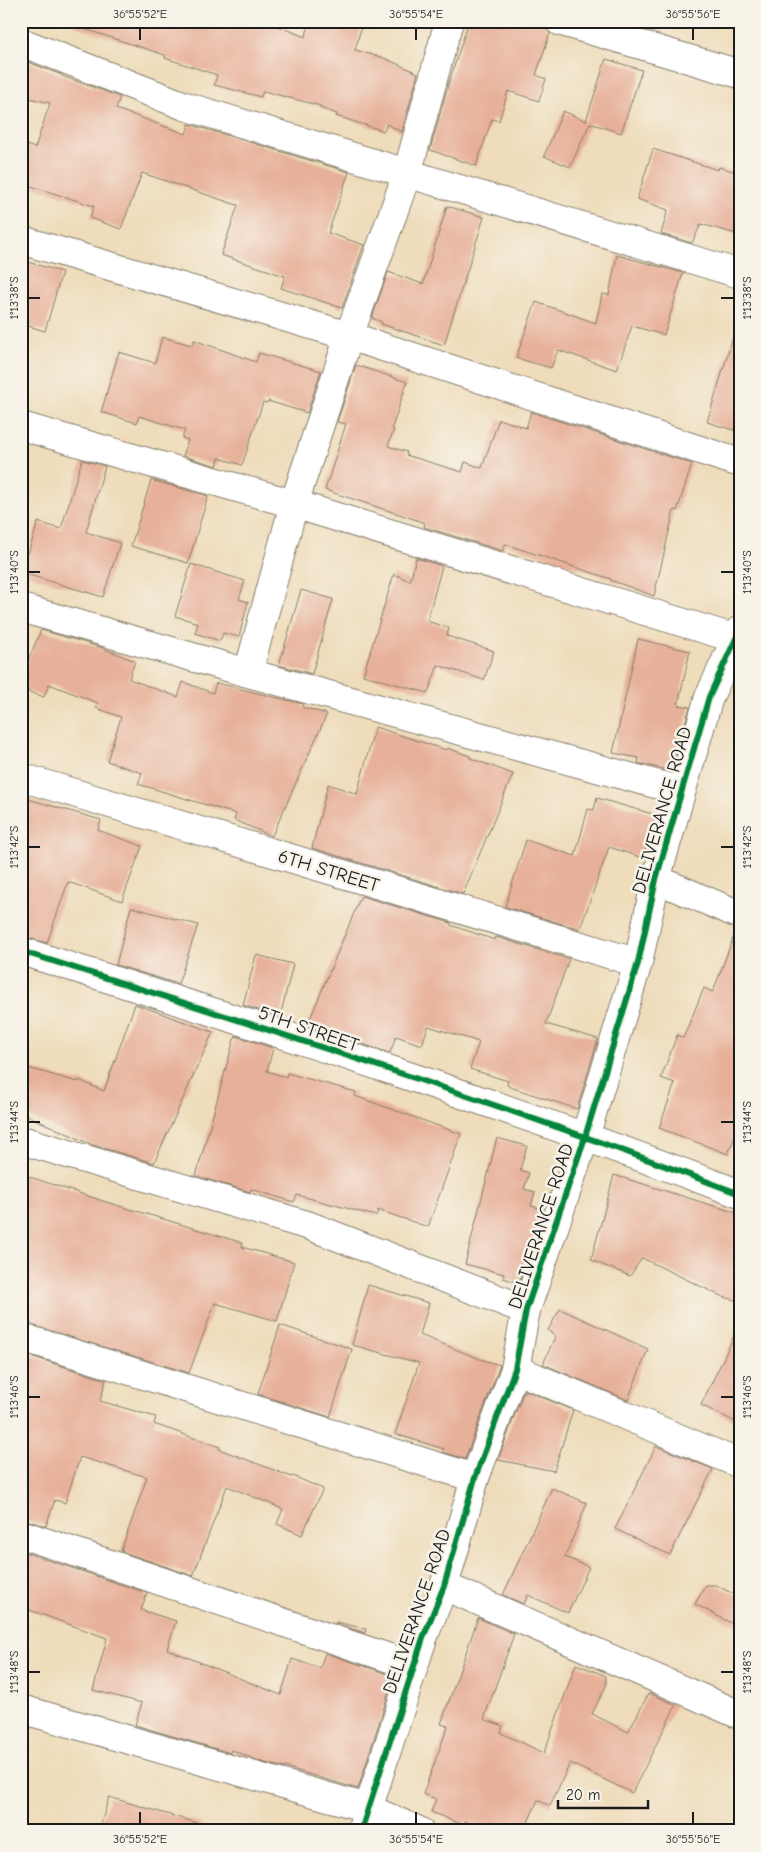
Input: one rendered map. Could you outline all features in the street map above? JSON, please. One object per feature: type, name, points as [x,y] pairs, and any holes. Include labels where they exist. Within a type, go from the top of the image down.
[{"type":"street","points":[[248,673],[294,504],[349,336],[407,174],[449,21]]},
{"type":"street","points":[[559,21],[740,74]]},
{"type":"street","points":[[21,42],[185,106],[740,274]]},
{"type":"street","points":[[21,240],[349,336],[740,463]]},
{"type":"street","points":[[21,426],[294,504],[739,636]]},
{"type":"street","points":[[21,608],[248,673],[681,791]]},
{"type":"street","name":"DELIVERANCE ROAD","points":[[364,1819],[422,1638],[444,1586],[475,1478],[515,1369],[526,1310],[585,1137],[638,962],[656,879],[709,697],[739,636]]},
{"type":"street","name":"6TH STREET","points":[[21,777],[638,962]]},
{"type":"street","points":[[656,879],[740,915]]},
{"type":"street","name":"5TH STREET","points":[[21,951],[190,1004],[585,1137],[740,1194]]},
{"type":"street","points":[[21,1140],[310,1226],[526,1310]]},
{"type":"street","points":[[21,1336],[475,1478]]},
{"type":"street","points":[[515,1369],[740,1464]]},
{"type":"street","points":[[21,1534],[413,1666]]},
{"type":"street","points":[[444,1586],[740,1715]]},
{"type":"street","points":[[21,1709],[364,1819],[419,1831]]},
{"type":"building","points":[[76,21],[266,21],[305,37],[311,21],[363,21],[355,50],[384,58],[418,73],[402,132],[387,124],[384,131],[336,116],[337,114],[320,108],[321,106],[263,91],[261,97],[214,85],[217,75],[165,58],[165,55],[75,26]]},
{"type":"building","points":[[469,21],[544,21],[544,25],[550,33],[536,75],[546,79],[539,101],[508,91],[499,121],[492,119],[476,166],[430,150],[448,85]]},
{"type":"building","points":[[606,59],[642,70],[621,133],[590,123],[570,167],[544,156],[563,111],[586,121]]},
{"type":"building","points":[[28,62],[120,97],[116,109],[186,134],[189,124],[349,172],[328,233],[364,245],[342,308],[281,288],[285,276],[221,255],[238,205],[142,173],[121,229],[90,218],[94,206],[21,183],[21,143],[35,148],[50,103],[21,96],[21,85]]},
{"type":"building","points":[[653,149],[718,170],[719,167],[740,173],[740,235],[701,224],[692,243],[661,234],[668,210],[637,199]]},
{"type":"building","points":[[447,206],[484,217],[444,345],[381,324],[382,322],[372,318],[388,272],[423,284]]},
{"type":"building","points":[[617,255],[683,273],[664,335],[632,326],[617,370],[558,350],[551,368],[516,358],[536,302],[596,323],[602,294],[609,295]]},
{"type":"building","points":[[21,260],[62,272],[45,331],[21,324]]},
{"type":"building","points":[[734,334],[740,335],[740,432],[707,422]]},
{"type":"building","points":[[162,337],[192,345],[194,340],[256,362],[259,353],[321,371],[307,413],[268,401],[267,403],[263,402],[242,465],[219,458],[217,466],[183,456],[188,440],[182,438],[185,430],[139,416],[137,423],[101,412],[119,352],[155,363]]},
{"type":"building","points":[[356,365],[407,382],[388,446],[407,452],[406,455],[462,472],[465,462],[482,468],[499,419],[526,428],[531,412],[692,464],[677,511],[674,510],[654,596],[611,579],[505,544],[503,551],[424,527],[425,523],[325,490],[346,424],[337,422]]},
{"type":"building","points":[[82,460],[105,466],[86,532],[120,543],[103,597],[22,573],[38,522],[61,529]]},
{"type":"building","points":[[151,480],[208,496],[188,563],[131,546]]},
{"type":"building","points":[[416,558],[442,566],[427,621],[449,628],[447,636],[494,651],[484,680],[438,665],[428,693],[363,675],[394,574],[410,581]]},
{"type":"building","points":[[191,564],[245,581],[239,599],[248,602],[239,637],[223,633],[220,641],[195,633],[198,623],[175,616]]},
{"type":"building","points":[[301,590],[333,599],[312,674],[279,665]]},
{"type":"building","points":[[41,630],[100,647],[135,661],[129,679],[178,697],[183,682],[213,693],[216,683],[303,704],[302,707],[327,714],[272,836],[234,820],[236,814],[138,784],[142,773],[107,761],[121,717],[96,708],[98,703],[49,684],[44,697],[21,689],[21,677]]},
{"type":"building","points":[[638,639],[690,651],[678,705],[690,707],[671,771],[638,763],[639,758],[613,753]]},
{"type":"building","points":[[375,727],[446,750],[447,748],[513,774],[463,894],[312,848],[328,784],[357,794]]},
{"type":"building","points":[[21,797],[101,820],[98,830],[142,846],[122,901],[68,882],[47,943],[21,936]]},
{"type":"building","points":[[597,798],[656,815],[643,858],[609,847],[580,929],[505,907],[526,840],[575,856],[588,809],[594,810]]},
{"type":"building","points":[[361,896],[451,923],[450,925],[495,940],[496,937],[569,959],[546,1024],[598,1039],[577,1109],[510,1087],[507,1085],[508,1081],[470,1069],[479,1042],[428,1026],[422,1045],[396,1036],[390,1053],[307,1026]]},
{"type":"building","points":[[131,907],[198,925],[178,984],[116,965]]},
{"type":"building","points":[[736,930],[740,930],[740,1123],[728,1154],[659,1128],[675,1083],[661,1078],[677,1035],[683,1038],[704,988],[713,992]]},
{"type":"building","points":[[256,955],[293,964],[280,1017],[243,1005]]},
{"type":"building","points":[[135,1004],[213,1032],[154,1163],[93,1145],[21,1113],[21,1066],[78,1082],[79,1080],[104,1091]]},
{"type":"building","points":[[236,1036],[273,1048],[267,1071],[286,1077],[287,1073],[356,1092],[355,1096],[461,1134],[428,1227],[378,1210],[376,1216],[297,1195],[294,1202],[251,1189],[250,1192],[196,1176]]},
{"type":"building","points":[[497,1138],[527,1146],[520,1170],[529,1173],[524,1189],[535,1192],[531,1206],[544,1209],[519,1283],[503,1278],[504,1274],[465,1264]]},
{"type":"building","points":[[21,1174],[243,1243],[242,1247],[294,1262],[277,1321],[215,1303],[189,1373],[21,1322]]},
{"type":"building","points":[[614,1175],[740,1214],[740,1301],[723,1297],[642,1258],[630,1276],[591,1260]]},
{"type":"building","points":[[368,1285],[429,1303],[420,1335],[500,1365],[465,1459],[443,1452],[444,1449],[395,1434],[419,1363],[352,1345]]},
{"type":"building","points":[[560,1309],[648,1349],[628,1400],[543,1364],[555,1337],[548,1330]]},
{"type":"building","points":[[740,1324],[740,1424],[701,1405]]},
{"type":"building","points":[[280,1325],[352,1349],[330,1417],[258,1394]]},
{"type":"building","points":[[21,1353],[106,1380],[100,1401],[156,1417],[154,1424],[220,1447],[219,1449],[323,1489],[302,1535],[277,1524],[283,1509],[227,1486],[193,1576],[121,1551],[147,1477],[80,1457],[65,1503],[55,1500],[46,1526],[21,1519]]},
{"type":"building","points":[[524,1390],[573,1410],[554,1471],[498,1460]]},
{"type":"building","points":[[656,1446],[713,1469],[670,1555],[615,1529]]},
{"type":"building","points":[[552,1488],[587,1503],[565,1557],[589,1567],[568,1613],[528,1595],[524,1604],[503,1595]]},
{"type":"building","points":[[21,1551],[147,1593],[141,1610],[176,1621],[167,1649],[281,1695],[292,1659],[320,1668],[325,1653],[394,1676],[358,1789],[262,1762],[231,1750],[230,1753],[135,1725],[142,1703],[93,1690],[107,1638],[21,1607]]},
{"type":"building","points":[[706,1585],[715,1585],[740,1597],[740,1628],[695,1604]]},
{"type":"building","points":[[478,1618],[514,1634],[484,1719],[503,1726],[501,1733],[544,1753],[576,1664],[606,1676],[606,1686],[592,1714],[628,1732],[649,1693],[676,1705],[632,1793],[570,1763],[550,1806],[538,1800],[524,1831],[488,1831],[465,1821],[463,1825],[431,1812],[436,1799],[423,1794],[448,1726],[441,1724]]},
{"type":"building","points":[[335,1623],[366,1629],[365,1633]]},
{"type":"building","points":[[109,1797],[201,1824],[200,1831],[99,1831]]},
{"type":"cycle path","points":[[361,1831],[423,1638],[444,1586],[475,1478],[515,1369],[526,1310],[585,1137],[638,963],[656,879],[709,697],[740,630]]},
{"type":"cycle path","points":[[21,951],[472,1098],[740,1194]]}]
